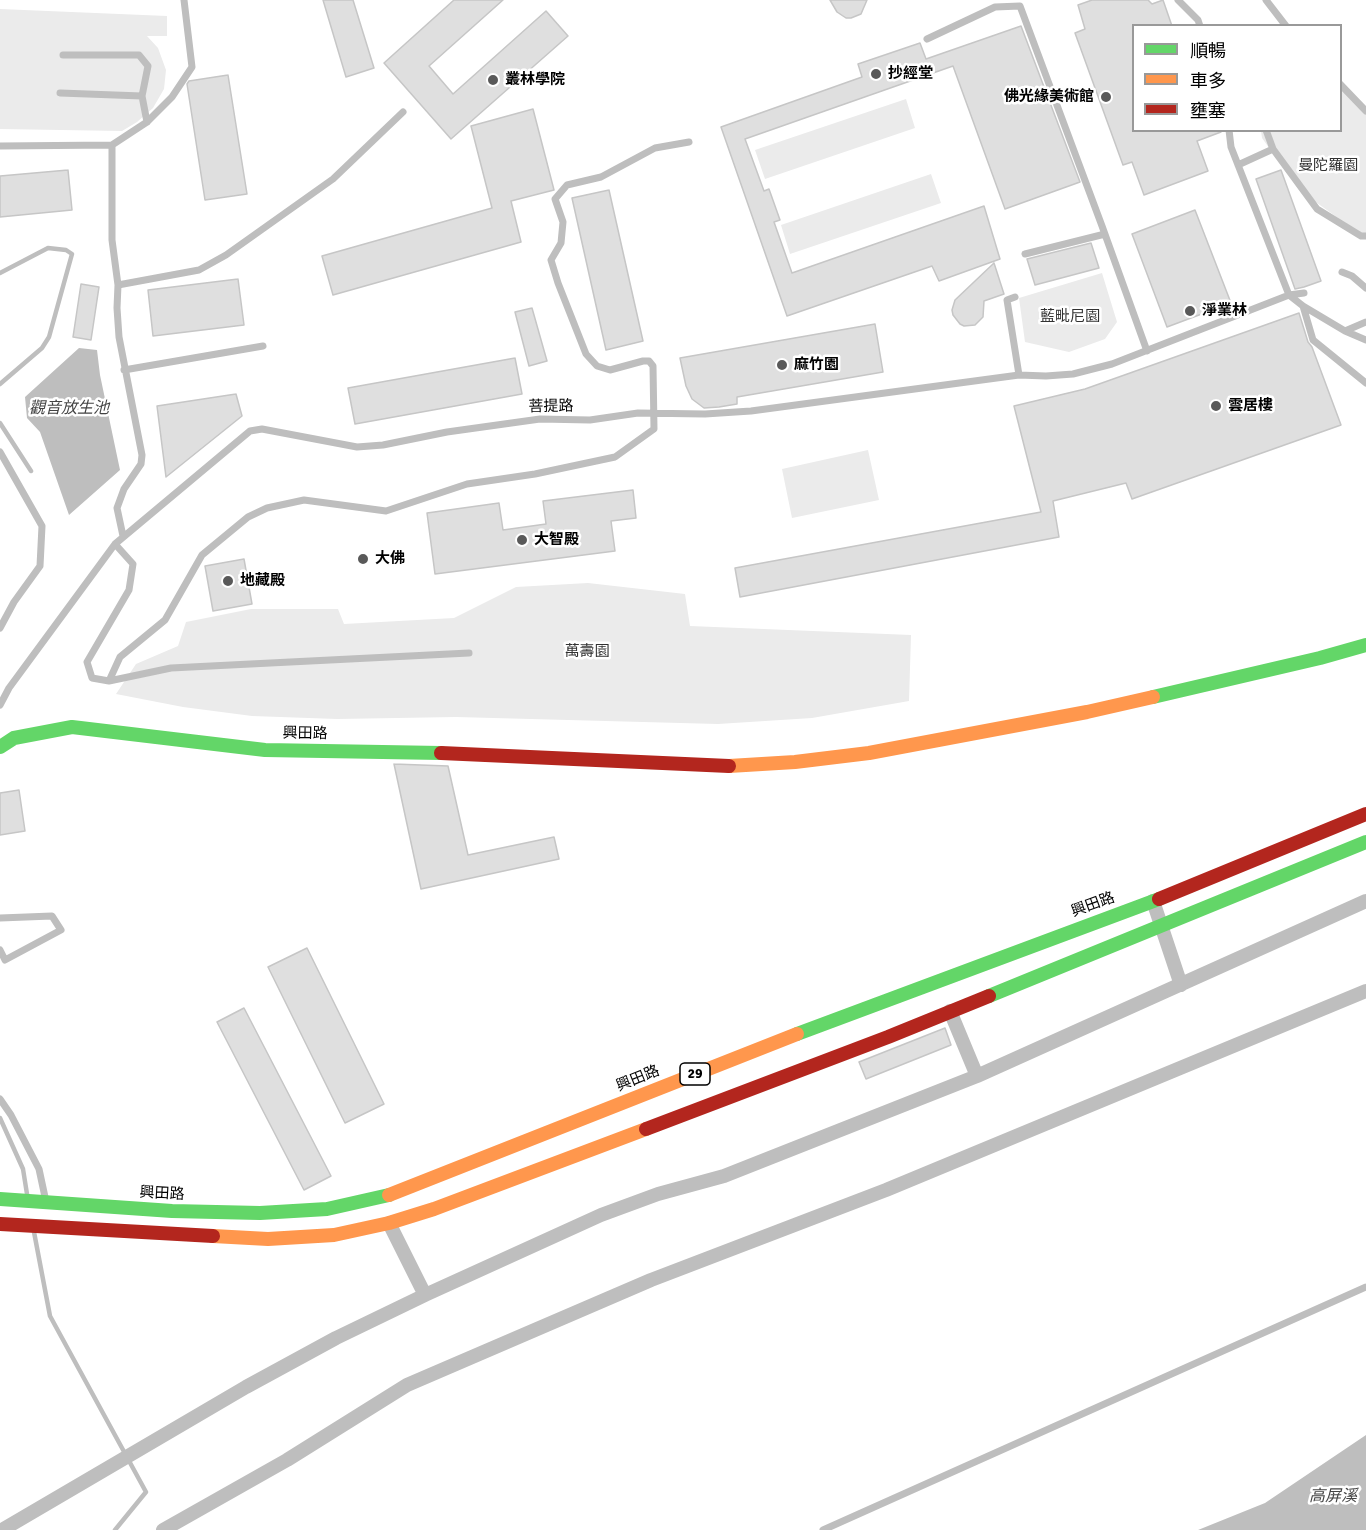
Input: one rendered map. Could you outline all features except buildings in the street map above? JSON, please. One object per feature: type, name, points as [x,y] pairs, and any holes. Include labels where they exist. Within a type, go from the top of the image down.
[{"type":"main road","name":"興田路","points":[[0,747],[14,738],[72,727],[265,750],[470,753],[715,767],[795,762],[869,753],[1087,712],[1320,658],[1366,645]]},
{"type":"main road","name":"興田路","points":[[0,1199],[172,1211],[260,1213],[337,1207],[387,1196],[742,1074],[950,1011],[976,983],[1153,901],[1366,814]]},
{"type":"main road","name":"興田路","points":[[0,1224],[268,1239],[334,1235],[389,1223],[434,1209],[742,1074],[976,983],[1161,924],[1366,842]]},
{"type":"street","points":[[1153,901],[1182,985]]},
{"type":"street","points":[[2,1530],[276,1371],[336,1338],[425,1295],[601,1215],[658,1194],[724,1176],[977,1076],[1366,901]]},
{"type":"street","points":[[163,1530],[287,1460],[407,1385],[651,1280],[886,1190],[1366,991]]},
{"type":"street","points":[[950,1011],[977,1076]]},
{"type":"street","points":[[389,1223],[425,1295]]},
{"type":"lane","points":[[0,146],[112,145],[147,122],[172,98],[192,67],[184,0]]},
{"type":"lane","points":[[1178,0],[1199,24]]},
{"type":"lane","points":[[1266,0],[1285,24]]},
{"type":"lane","points":[[927,39],[995,7],[1020,6],[1147,351]]},
{"type":"lane","points":[[63,55],[138,55],[148,66],[142,96],[147,122]]},
{"type":"lane","points":[[1342,85],[1366,111]]},
{"type":"lane","points":[[60,93],[142,96]]},
{"type":"lane","points":[[118,285],[199,270],[226,255],[333,178],[403,112]]},
{"type":"lane","points":[[1229,132],[1231,147],[1289,295],[1345,331],[1366,340]]},
{"type":"lane","points":[[1267,132],[1273,149],[1317,208],[1361,236],[1366,236]]},
{"type":"lane","points":[[109,681],[120,657],[165,620],[202,555],[248,517],[267,508],[304,501],[386,511],[467,484],[535,474],[615,457],[654,429],[653,370],[649,362],[610,370],[597,366],[586,354],[551,260],[561,243],[562,222],[555,199],[567,185],[601,177],[655,148],[689,142]]},
{"type":"lane","points":[[112,145],[112,240],[118,285],[117,308],[124,370],[142,455],[141,464],[124,489],[117,508],[123,536]]},
{"type":"lane","points":[[1238,165],[1273,149]]},
{"type":"lane","points":[[1025,254],[1105,234]]},
{"type":"lane","points":[[1342,272],[1352,276],[1366,288]]},
{"type":"lane","name":"菩提路","points":[[0,705],[9,688],[115,544],[250,430],[262,429],[357,447],[383,445],[447,432],[540,419],[590,420],[638,413],[705,414],[751,411],[1019,375],[1073,374],[1112,364],[1289,295],[1304,292]]},
{"type":"lane","points":[[1015,297],[1007,300],[1019,375]]},
{"type":"lane","points":[[1303,306],[1313,340],[1366,383]]},
{"type":"lane","points":[[1345,331],[1366,322]]},
{"type":"lane","points":[[124,370],[262,346]]},
{"type":"lane","points":[[0,452],[3,464],[42,526],[40,566],[14,602],[0,628]]},
{"type":"lane","points":[[115,544],[132,564],[129,590],[87,662],[92,678],[109,681],[171,668],[469,654]]},
{"type":"lane","points":[[0,918],[52,916],[62,930],[5,960],[0,950]]},
{"type":"lane","points":[[0,1099],[39,1169],[47,1203]]},
{"type":"lane","points":[[823,1530],[1366,1287]]},
{"type":"green space","points":[[0,9],[167,16],[167,36],[147,36],[158,48],[166,70],[164,89],[153,108],[122,131],[0,129]]},
{"type":"green space","name":"曼陀羅園","points":[[1342,89],[1366,115],[1366,233],[1363,234],[1338,218],[1299,190],[1262,138],[1261,132],[1342,132]]},
{"type":"green space","points":[[906,99],[915,128],[765,179],[755,150]]},
{"type":"green space","points":[[931,174],[941,203],[790,254],[781,225]]},
{"type":"green space","name":"藍毗尼園","points":[[1102,273],[1117,322],[1105,339],[1069,352],[1025,342],[1019,298]]},
{"type":"green space","points":[[868,450],[879,500],[792,518],[782,469]]},
{"type":"green space","name":"萬壽園","points":[[588,583],[685,594],[690,626],[911,635],[909,701],[812,718],[718,724],[456,717],[337,719],[252,716],[183,707],[116,694],[136,664],[178,646],[186,622],[251,609],[338,609],[344,624],[454,618],[516,587]]},
{"type":"water","name":"觀音放生池","points":[[79,348],[97,350],[120,470],[69,515],[40,432],[27,418],[25,397]]},
{"type":"water","name":"高屏溪","points":[[1366,1435],[1366,1530],[1198,1530],[1265,1503]]},
{"type":"waterway","points":[[0,273],[48,248],[66,250],[72,254],[49,337],[42,348],[0,384]]},
{"type":"waterway","points":[[0,423],[31,471]]},
{"type":"waterway","points":[[0,1118],[23,1169],[27,1194]]},
{"type":"waterway","points":[[34,1232],[50,1316],[146,1492],[115,1530]]},
{"type":"traffic: fast","points":[[1153,697],[1366,645]]},
{"type":"traffic: fast","points":[[0,747],[14,738],[72,727],[265,750],[441,753]]},
{"type":"traffic: fast","points":[[989,996],[1366,842]]},
{"type":"traffic: fast","points":[[797,1034],[1159,899]]},
{"type":"traffic: fast","points":[[0,1199],[172,1211],[260,1213],[327,1209],[389,1195]]},
{"type":"traffic: slow","points":[[729,766],[795,762],[869,753],[1087,712],[1153,697]]},
{"type":"traffic: slow","points":[[389,1195],[797,1034]]},
{"type":"traffic: slow","points":[[213,1236],[268,1239],[334,1235],[389,1223],[434,1209],[646,1129]]},
{"type":"traffic: jam","points":[[441,753],[729,766]]},
{"type":"traffic: jam","points":[[1159,899],[1366,814]]},
{"type":"traffic: jam","points":[[646,1129],[989,996]]},
{"type":"traffic: jam","points":[[0,1224],[213,1236]]},
{"type":"place","name":"抄經堂","points":[[876,74]]},
{"type":"place","name":"叢林學院","points":[[493,80]]},
{"type":"place","name":"佛光緣美術館","points":[[1106,97]]},
{"type":"place","name":"淨業林","points":[[1190,311]]},
{"type":"place","name":"麻竹園","points":[[782,365]]},
{"type":"place","name":"雲居樓","points":[[1216,406]]},
{"type":"place","name":"大智殿","points":[[522,540]]},
{"type":"place","name":"大佛","points":[[363,559]]},
{"type":"place","name":"地藏殿","points":[[228,581]]}]
